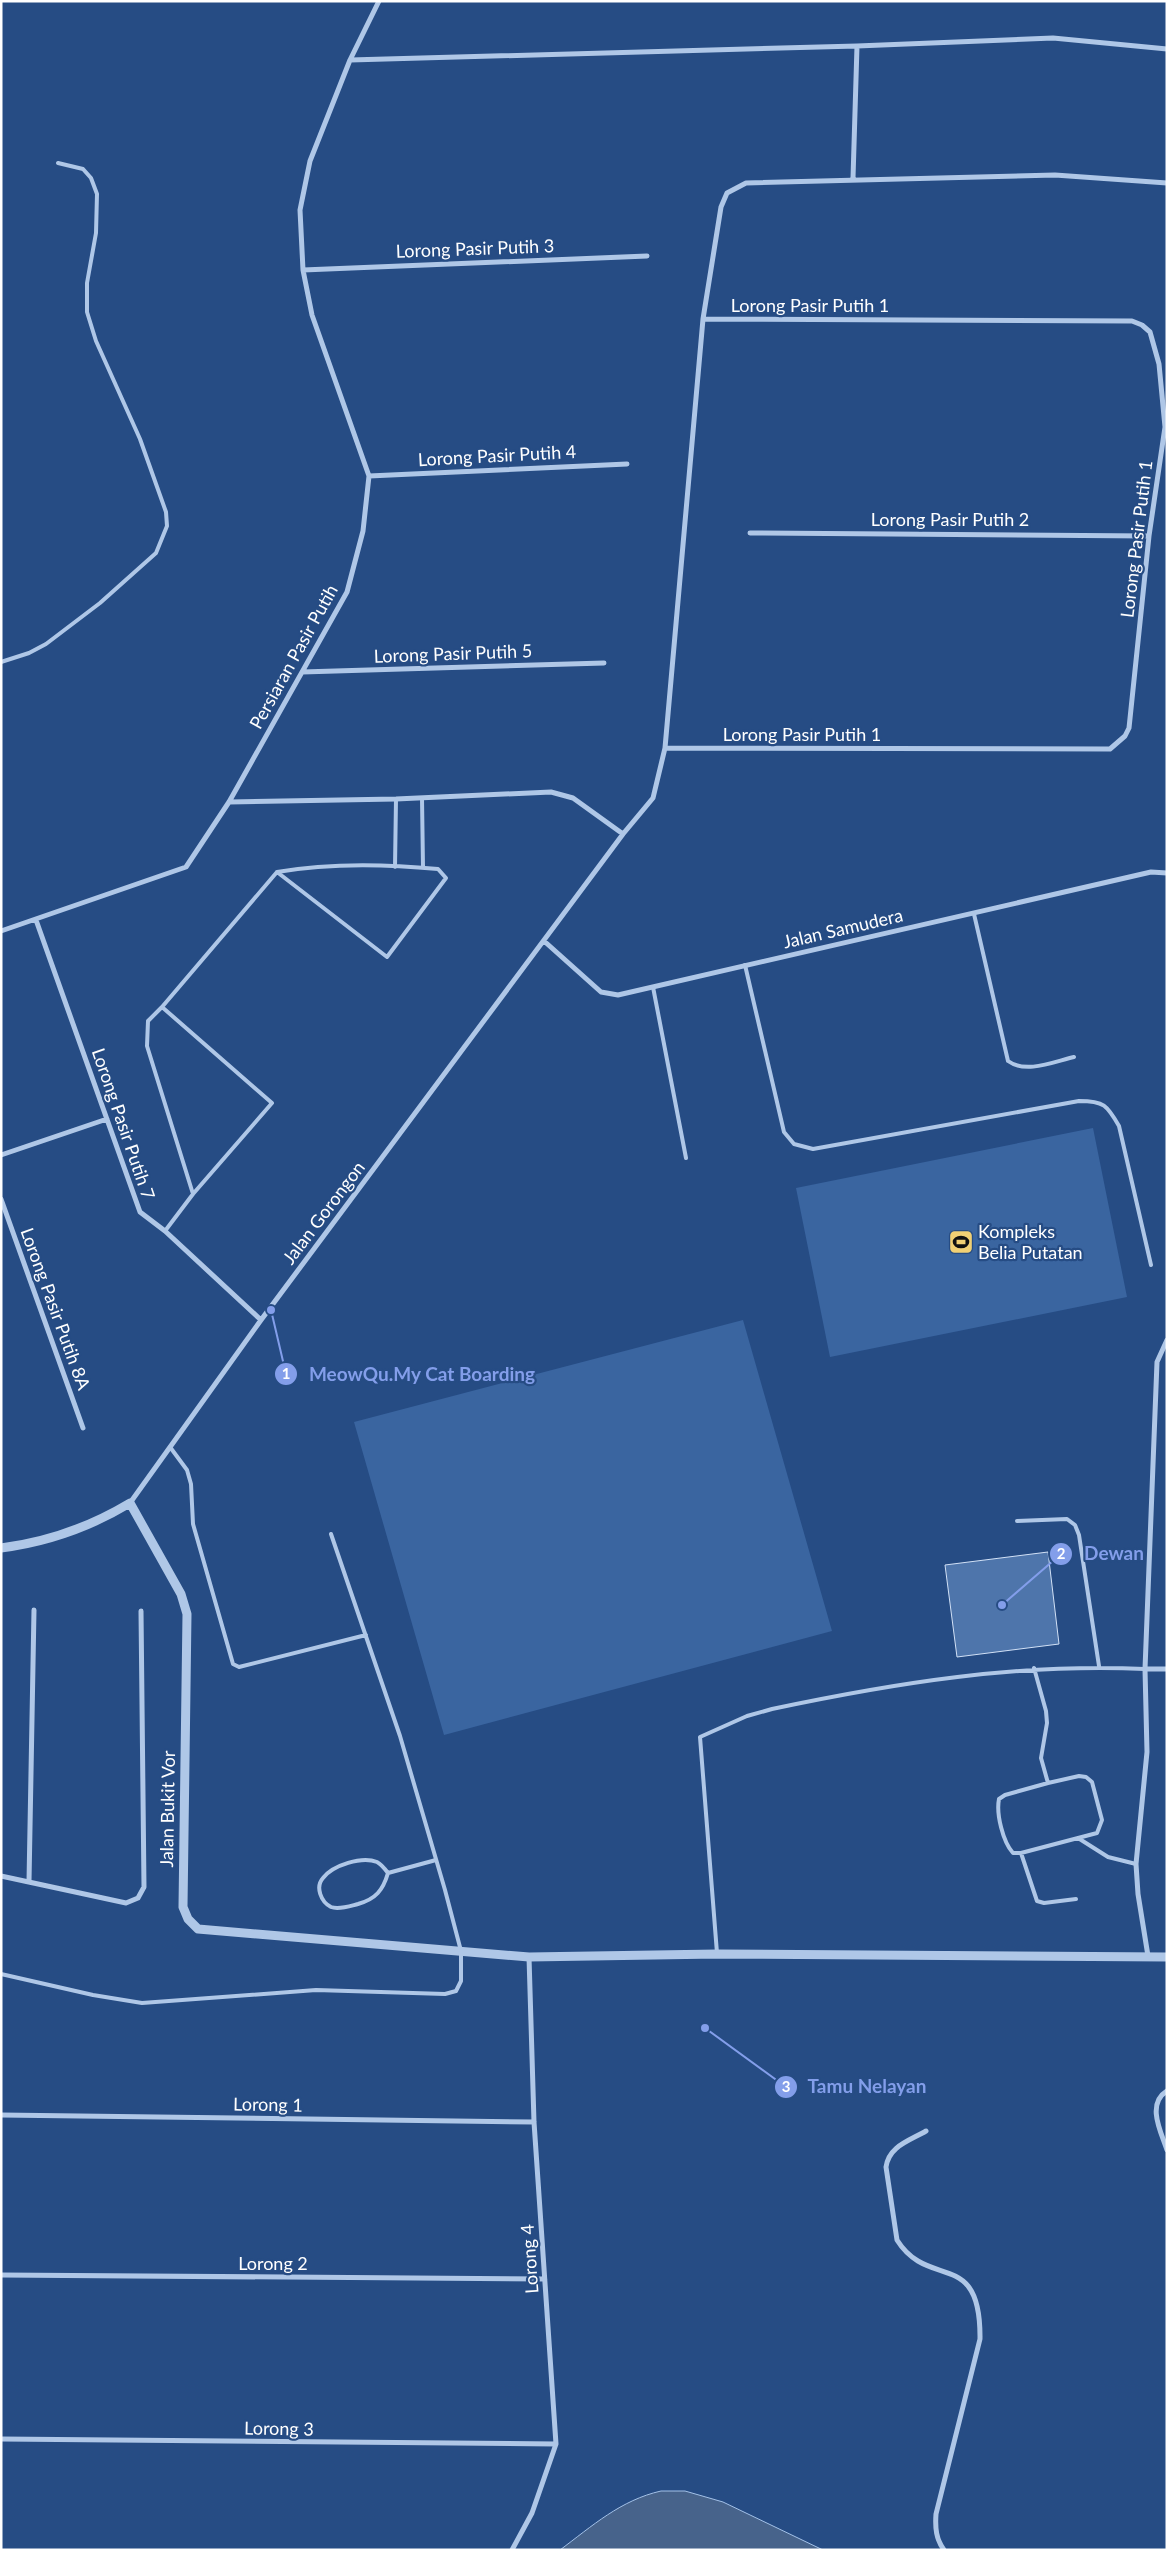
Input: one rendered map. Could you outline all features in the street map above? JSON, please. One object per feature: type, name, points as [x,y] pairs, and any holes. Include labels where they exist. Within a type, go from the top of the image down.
[{"type":"street","name":"Persiaran Pasir Putih","points":[[1,931],[186,867],[229,802],[347,592],[363,532],[369,476],[312,315],[303,270],[300,210],[310,161],[350,60],[379,1]]},
{"type":"street","points":[[350,60],[857,46],[1053,38],[1167,49]]},
{"type":"street","points":[[857,46],[853,178],[1055,175],[1167,183]]},
{"type":"street","name":"Jalan Gorongon","points":[[130,1503],[261,1320],[623,834],[653,798],[665,748],[703,319],[721,206],[727,193],[746,183],[853,178]]},
{"type":"street","name":"Lorong Pasir Putih 3","points":[[303,270],[647,256]]},
{"type":"street","name":"Lorong Pasir Putih 1","points":[[665,748],[1110,749],[1125,736],[1129,728],[1149,536],[1165,427],[1159,364],[1150,332],[1132,321],[703,319]]},
{"type":"street","name":"Lorong Pasir Putih 4","points":[[369,476],[627,464]]},
{"type":"street","name":"Lorong Pasir Putih 2","points":[[750,533],[1149,536]]},
{"type":"street","name":"Lorong Pasir Putih 5","points":[[302,672],[604,664]]},
{"type":"street","points":[[229,802],[396,799],[551,792],[573,798],[623,834]]},
{"type":"street","name":"Jalan Samudera","points":[[544,941],[601,992],[618,995],[1151,872],[1167,873]]},
{"type":"street","name":"Lorong Pasir Putih 7","points":[[36,920],[140,1212],[165,1231],[261,1320]]},
{"type":"street","points":[[1,1155],[107,1119]]},
{"type":"street","name":"Lorong Pasir Putih 8A","points":[[1,1199],[83,1428]]},
{"type":"street","points":[[1148,1956],[1138,1894],[1136,1864],[1147,1752],[1145,1668],[1157,1362],[1167,1340]]},
{"type":"street","points":[[1,1548],[42,1541],[83,1528],[98,1522],[130,1503]]},
{"type":"street","name":"Jalan Bukit Vor","points":[[130,1503],[180,1594],[187,1614],[183,1907],[188,1919],[198,1929],[529,1957],[717,1954],[1167,1957]]},
{"type":"street","points":[[29,1882],[34,1610]]},
{"type":"street","points":[[1,1876],[126,1903],[138,1898],[144,1887],[141,1611]]},
{"type":"street","points":[[1145,1668],[1167,1669]]},
{"type":"street","name":"Lorong 4","points":[[512,2550],[532,2513],[556,2444],[534,2122],[529,1957]]},
{"type":"street","points":[[1167,2091],[1157,2103],[1156,2118],[1167,2150]]},
{"type":"street","name":"Lorong 1","points":[[1,2115],[534,2122]]},
{"type":"street","points":[[926,2131],[894,2149],[888,2156],[886,2167],[897,2240],[912,2257],[964,2280],[974,2293],[980,2315],[980,2339],[936,2514],[935,2529],[939,2543],[944,2550]]},
{"type":"street","name":"Lorong 2","points":[[1,2276],[545,2279]]},
{"type":"street","name":"Lorong 3","points":[[1,2439],[556,2444]]},
{"type":"lane","points":[[1,662],[30,653],[46,644],[100,603],[156,553],[167,526],[166,512],[140,439],[96,341],[87,312],[88,283],[96,233],[97,194],[92,178],[83,169],[58,163]]},
{"type":"lane","points":[[422,798],[423,868]]},
{"type":"lane","points":[[395,867],[396,799]]},
{"type":"lane","points":[[193,1194],[147,1046],[148,1021],[277,872],[301,868],[395,867],[438,869],[446,878],[386,958],[277,872]]},
{"type":"lane","points":[[974,914],[1008,1061],[1017,1067],[1031,1067],[1074,1057]]},
{"type":"lane","points":[[745,965],[784,1132],[794,1144],[813,1149],[1052,1106],[1098,1101],[1110,1111],[1119,1126],[1151,1265]]},
{"type":"lane","points":[[653,987],[686,1158]]},
{"type":"lane","points":[[162,1007],[272,1103],[193,1194],[165,1231]]},
{"type":"lane","points":[[170,1448],[187,1470],[191,1484],[192,1524],[233,1664],[239,1667],[366,1635]]},
{"type":"lane","points":[[1017,1522],[1067,1520],[1075,1524],[1079,1535],[1099,1666]]},
{"type":"lane","points":[[1,1974],[93,1995],[142,2003],[316,1990],[445,1994],[456,1991],[461,1981],[461,1951],[400,1736],[331,1534]]},
{"type":"lane","points":[[717,1954],[700,1737],[747,1716],[793,1704],[975,1673],[1034,1668],[1099,1666],[1145,1668]]},
{"type":"lane","points":[[1034,1668],[1046,1711],[1047,1723],[1041,1758],[1048,1783]]},
{"type":"lane","points":[[1079,1776],[1086,1777],[1092,1782],[1102,1820],[1101,1828],[1097,1833],[1021,1853],[1014,1853],[1008,1848],[998,1807],[999,1800],[1005,1795],[1048,1783],[1079,1776]]},
{"type":"lane","points":[[1078,1838],[1108,1857],[1136,1864]]},
{"type":"lane","points":[[1021,1853],[1037,1901],[1044,1903],[1076,1899]]},
{"type":"lane","points":[[364,1860],[377,1862],[388,1872],[384,1887],[376,1896],[345,1907],[332,1907],[323,1900],[319,1890],[321,1879],[331,1870],[346,1864],[364,1860]]},
{"type":"lane","points":[[388,1872],[436,1860]]},
{"type":"shaded area","name":"Kompleks Belia Putatan","points":[[1093,1128],[1127,1297],[830,1357],[796,1188]]},
{"type":"shaded area","points":[[743,1320],[832,1631],[444,1735],[354,1422]]},
{"type":"shaded area","points":[[661,2491],[685,2491],[723,2502],[823,2550],[560,2550],[595,2523],[620,2507],[646,2495]]},
{"type":"building","points":[[1048,1552],[1059,1644],[957,1657],[945,1565]]},
{"type":"place","name":"Kompleks Belia Putatan","points":[[961,1242]]},
{"type":"place","name":"MeowQu.My Cat Boarding","points":[[271,1310]]},
{"type":"place","name":"Dewan","points":[[1002,1605]]},
{"type":"place","name":"Tamu Nelayan","points":[[705,2028]]}]
